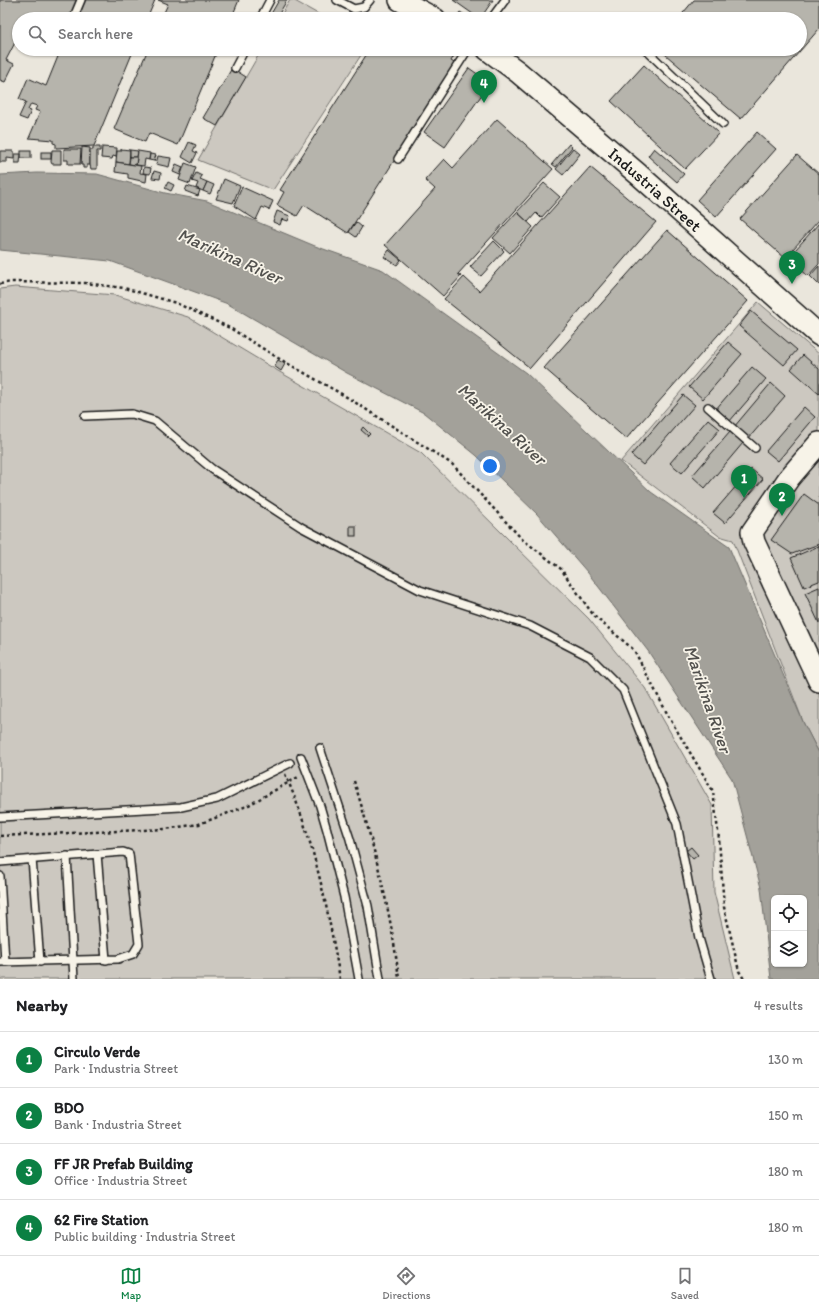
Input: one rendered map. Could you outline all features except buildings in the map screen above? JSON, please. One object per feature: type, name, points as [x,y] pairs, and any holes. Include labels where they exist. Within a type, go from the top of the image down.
[{"type":"street","points":[[400,0],[422,12]]},
{"type":"street","name":"Industria Street","points":[[496,56],[518,72],[638,174],[819,335]]},
{"type":"street","points":[[819,443],[789,478],[752,532],[754,542],[819,681]]},
{"type":"lane","points":[[76,12],[81,0]]},
{"type":"lane","points":[[264,12],[270,0]]},
{"type":"lane","points":[[337,0],[354,9],[364,6],[370,0]]},
{"type":"lane","points":[[496,12],[505,0]]},
{"type":"lane","points":[[235,68],[241,56]]},
{"type":"lane","points":[[398,159],[464,56]]},
{"type":"lane","points":[[652,56],[723,124]]},
{"type":"lane","points":[[708,407],[755,448]]},
{"type":"lane","points":[[85,416],[132,414],[155,421],[212,469],[301,526],[420,590],[530,626],[590,657],[623,690],[677,824],[699,938],[711,979]]},
{"type":"lane","points":[[320,748],[350,839],[368,906],[380,979]]},
{"type":"lane","points":[[301,757],[322,812],[344,897],[359,979]]},
{"type":"lane","points":[[0,816],[181,807],[217,799],[290,763]]},
{"type":"lane","points":[[0,862],[123,852],[129,854],[139,944],[133,954],[127,957],[106,960],[2,962],[0,876]]},
{"type":"lane","points":[[97,854],[106,960]]},
{"type":"lane","points":[[66,856],[74,979]]},
{"type":"lane","points":[[32,859],[40,962]]},
{"type":"path","points":[[0,284],[11,282],[93,284],[124,288],[176,303],[230,328],[278,358],[345,396],[452,464],[522,538],[561,569],[594,616],[634,650],[670,719],[713,791],[719,839],[724,907],[739,971],[744,979]]},
{"type":"path","points":[[282,766],[298,803],[316,862],[332,930],[340,979]]},
{"type":"path","points":[[0,836],[187,826],[231,813],[307,772]]},
{"type":"path","points":[[354,781],[378,865],[389,916],[399,979]]},
{"type":"shaded area","points":[[290,0],[293,0],[314,12],[283,12]]},
{"type":"shaded area","points":[[258,56],[360,56],[273,190],[198,160]]},
{"type":"shaded area","points":[[15,287],[115,295],[188,317],[278,371],[421,453],[589,619],[645,688],[712,805],[714,892],[735,979],[0,979],[0,289]]},
{"type":"shaded area","points":[[758,302],[819,354],[819,753],[804,724],[733,540],[719,536],[621,461]]},
{"type":"water","name":"Marikina River","points":[[37,173],[97,174],[165,193],[207,201],[315,246],[383,270],[526,373],[651,492],[729,547],[804,724],[819,753],[819,979],[771,979],[761,888],[732,779],[648,651],[588,573],[537,514],[476,455],[424,413],[347,373],[228,304],[110,261],[0,250],[0,175]]},
{"type":"place","name":"62 Fire Station","points":[[484,103]]},
{"type":"place","name":"FF JR Prefab Building","points":[[792,284]]},
{"type":"place","name":"Circulo Verde","points":[[744,498]]},
{"type":"place","name":"BDO","points":[[782,516]]}]
